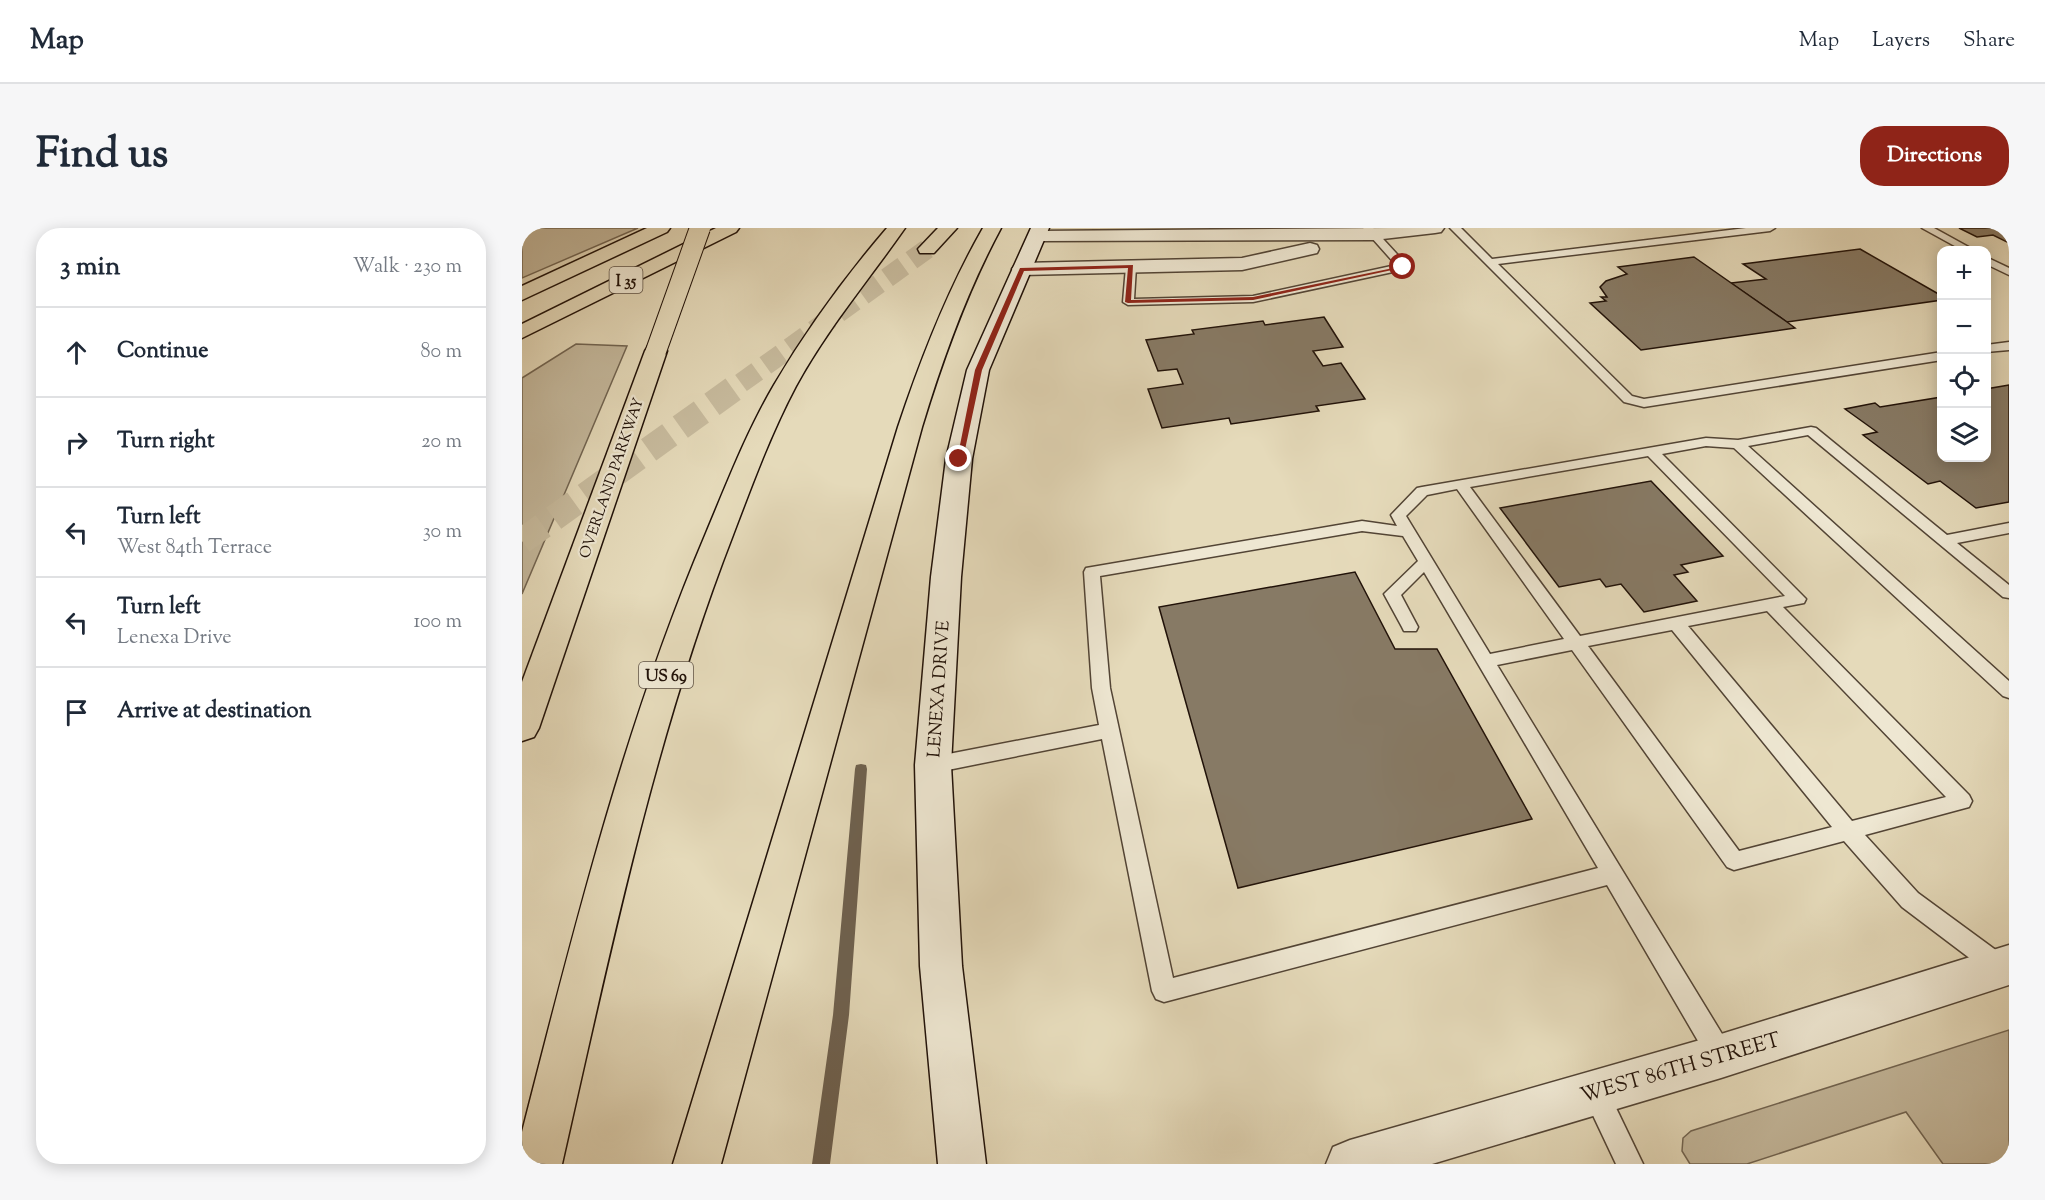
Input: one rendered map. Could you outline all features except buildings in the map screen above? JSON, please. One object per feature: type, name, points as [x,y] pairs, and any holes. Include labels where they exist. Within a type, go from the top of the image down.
[{"type":"highway","name":"I 35","points":[[522,294],[661,228]]},
{"type":"highway","name":"OVERLAND PARKWAY","points":[[522,729],[700,228]]},
{"type":"highway","name":"I 35","points":[[522,332],[730,228]]},
{"type":"highway","name":"US 69","points":[[538,1164],[601,903],[657,701],[706,564],[784,389],[856,275],[896,228]]},
{"type":"highway","points":[[927,249],[948,228]]},
{"type":"highway","points":[[697,1164],[913,416],[951,307],[992,228]]},
{"type":"street","points":[[1039,232],[1371,231],[1435,228]]},
{"type":"street","points":[[1022,269],[1242,264],[1371,231]]},
{"type":"street","name":"LENEXA DRIVE","points":[[962,1164],[941,966],[933,765],[946,577],[959,459],[978,370],[1039,232]]},
{"type":"street","name":"WEST 86TH STREET","points":[[1350,1164],[1721,1056],[2005,966]]},
{"type":"lane","points":[[1455,228],[1628,399],[1644,403],[1937,357]]},
{"type":"lane","points":[[1491,262],[1770,228]]},
{"type":"lane","points":[[1927,228],[1961,246]]},
{"type":"lane","points":[[1131,267],[1128,302],[1253,298],[1403,267],[1371,231]]},
{"type":"lane","points":[[1991,263],[2009,272]]},
{"type":"lane","points":[[1991,348],[2009,346]]},
{"type":"lane","points":[[1721,1056],[1398,515],[1422,491],[1706,442],[1738,444],[1811,431],[2009,592]]},
{"type":"lane","points":[[1738,444],[2009,691]]},
{"type":"lane","points":[[1485,661],[1798,599],[1652,451]]},
{"type":"lane","points":[[1461,484],[1578,642],[1734,861],[1962,801],[1770,604]]},
{"type":"lane","points":[[1408,532],[1362,526],[1092,572],[1101,688],[1164,991],[1612,874]]},
{"type":"lane","points":[[1945,540],[2009,528]]},
{"type":"lane","points":[[1410,627],[1392,594],[1426,562]]},
{"type":"lane","points":[[1676,623],[1847,830],[1910,900],[2005,966]]},
{"type":"lane","points":[[933,765],[1111,730]]},
{"type":"lane","points":[[1595,1092],[1630,1164]]},
{"type":"shaded area","points":[[529,228],[638,228],[522,278],[522,232]]},
{"type":"shaded area","points":[[576,344],[627,346],[522,594],[522,378]]},
{"type":"shaded area","points":[[2009,1030],[2009,1164],[1943,1164],[1906,1112],[1747,1164],[1690,1164],[1682,1151],[1683,1138],[1691,1131]]},
{"type":"waterway","points":[[821,1164],[841,1015],[861,769]]},
{"type":"tunnel","points":[[741,383],[927,249]]},
{"type":"tunnel","points":[[522,541],[743,382]]},
{"type":"route","points":[[959,459],[978,370],[1022,269],[1131,267],[1128,302],[1253,298],[1403,267]]}]
